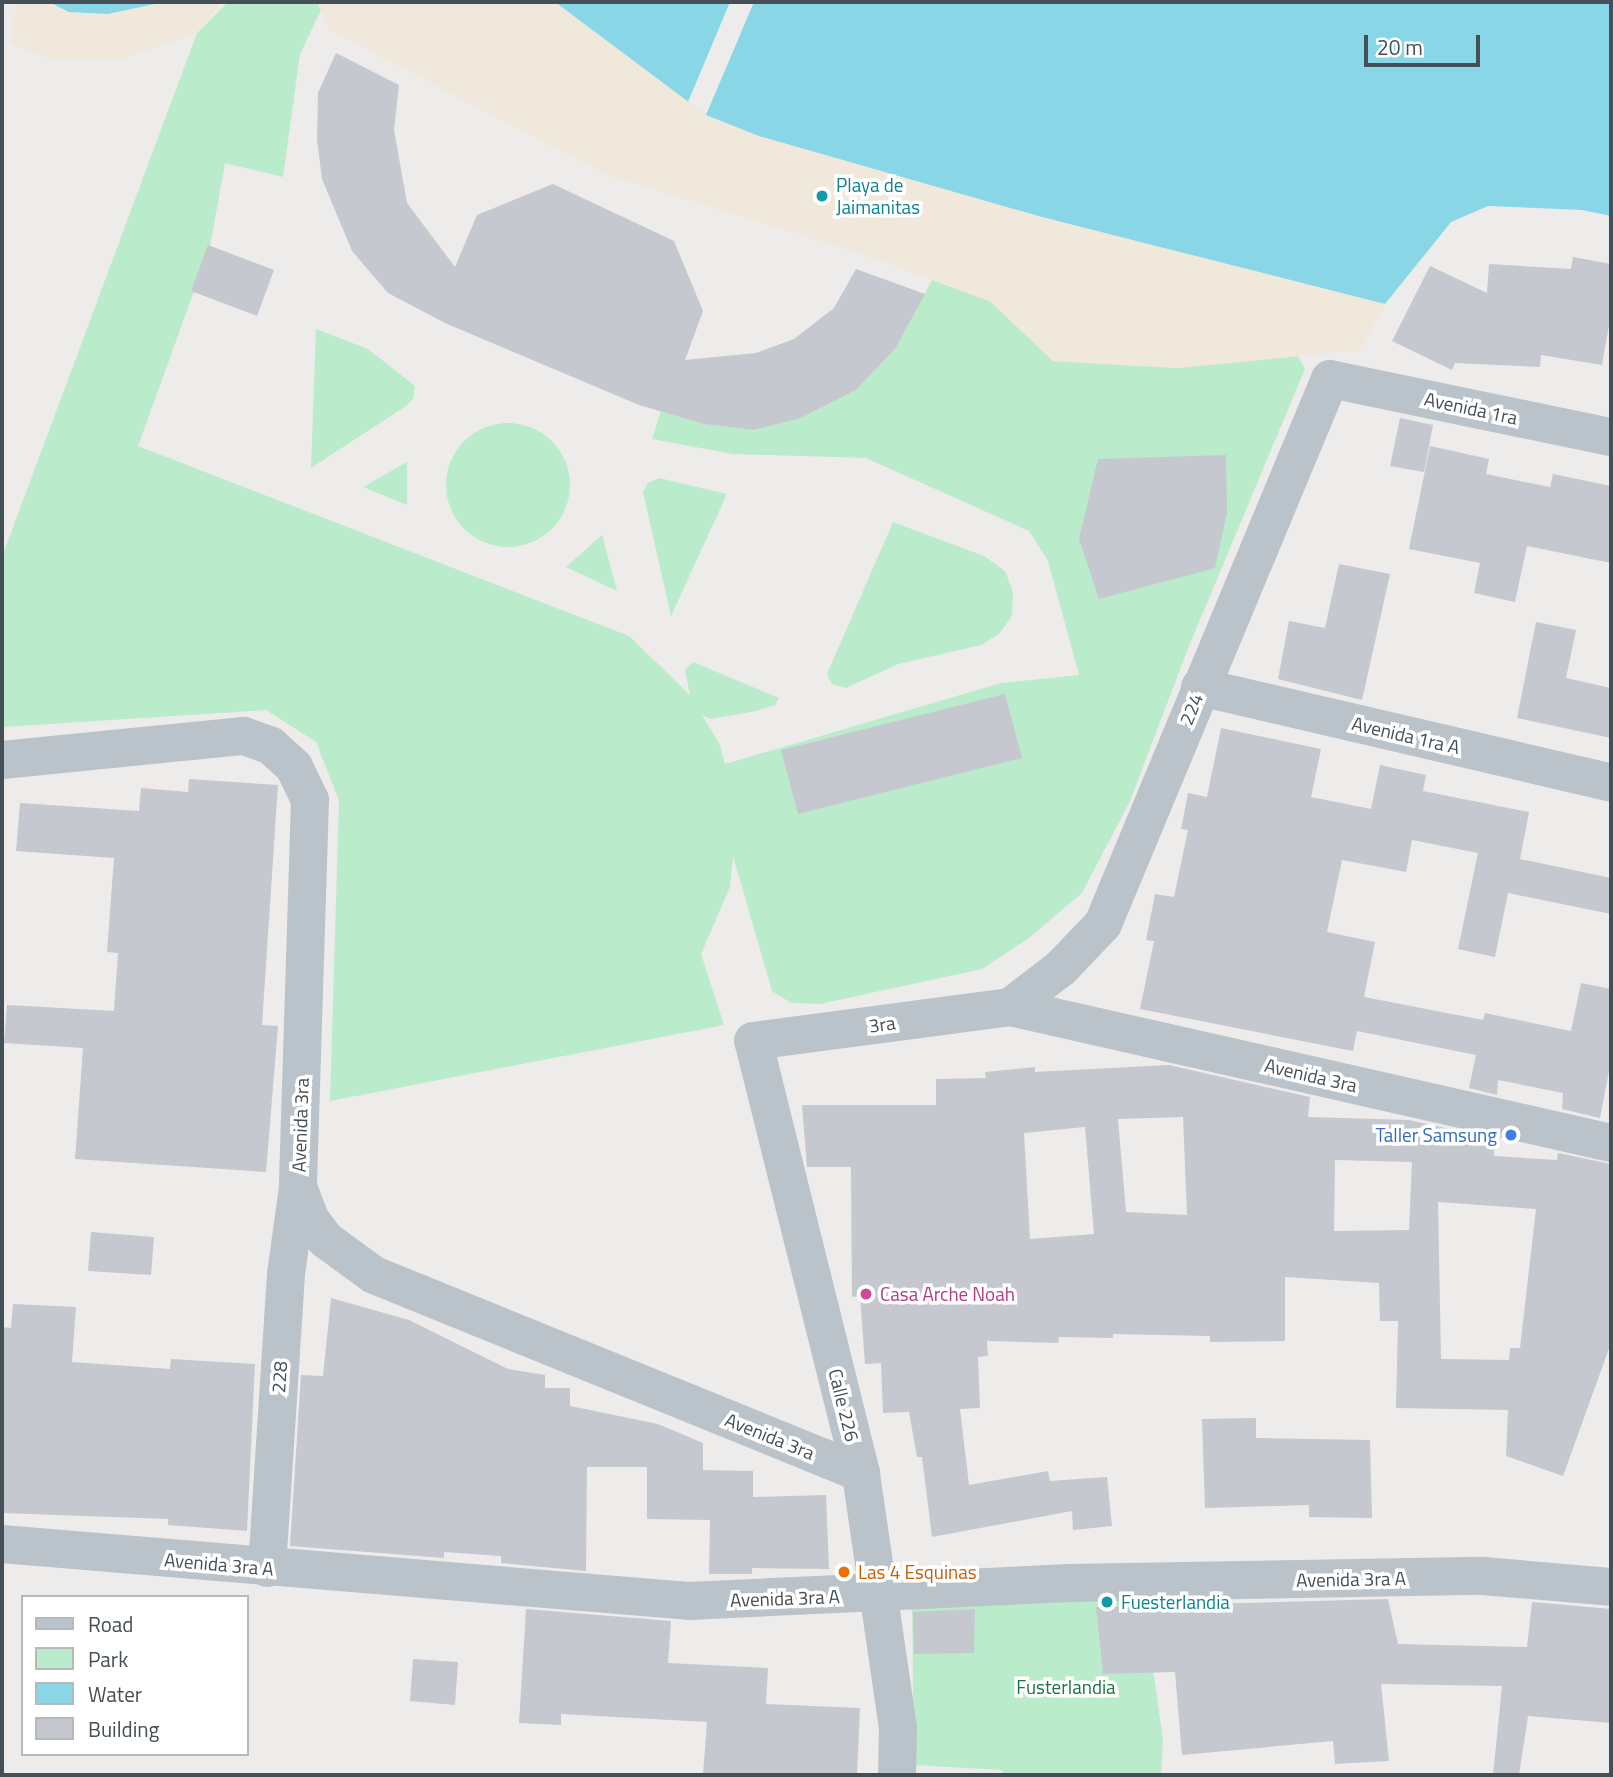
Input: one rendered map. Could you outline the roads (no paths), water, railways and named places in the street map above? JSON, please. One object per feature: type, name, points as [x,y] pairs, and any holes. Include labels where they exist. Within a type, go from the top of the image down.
[{"type":"street","name":"Avenida 1ra","points":[[1330,379],[1611,437]]},
{"type":"street","name":"224","points":[[1010,1007],[1061,968],[1103,924],[1330,379]]},
{"type":"street","name":"Avenida 1ra A","points":[[1200,687],[1611,783]]},
{"type":"street","name":"Avenida 3ra","points":[[2,760],[244,736],[271,746],[294,767],[310,800],[299,1187],[310,1219],[326,1240],[373,1275],[861,1473]]},
{"type":"street","name":"3ra","points":[[753,1041],[1010,1007]]},
{"type":"street","name":"Avenida 3ra","points":[[1010,1007],[1611,1143]]},
{"type":"street","name":"Calle 226","points":[[753,1041],[861,1473],[882,1595],[898,1728],[897,1775]]},
{"type":"street","name":"228","points":[[267,1568],[286,1273],[299,1187]]},
{"type":"street","name":"Avenida 3ra A","points":[[2,1544],[689,1601],[882,1595],[1069,1583],[1483,1576],[1611,1587]]},
{"type":"water","points":[[49,2],[164,2],[108,14],[69,12]]},
{"type":"water","points":[[555,2],[1611,2],[1611,216],[1582,210],[1488,206],[1451,222],[1385,304],[1042,217],[759,136],[706,115]]},
{"type":"place","name":"Playa de Jaimanitas","points":[[822,196]]},
{"type":"place","name":"Taller Samsung","points":[[1511,1135]]},
{"type":"place","name":"Casa Arche Noah","points":[[866,1294]]},
{"type":"place","name":"Las 4 Esquinas","points":[[844,1572]]},
{"type":"place","name":"Fuesterlandia","points":[[1107,1602]]},
{"type":"park label","name":"Fusterlandia","points":[[1066,1687]]}]
